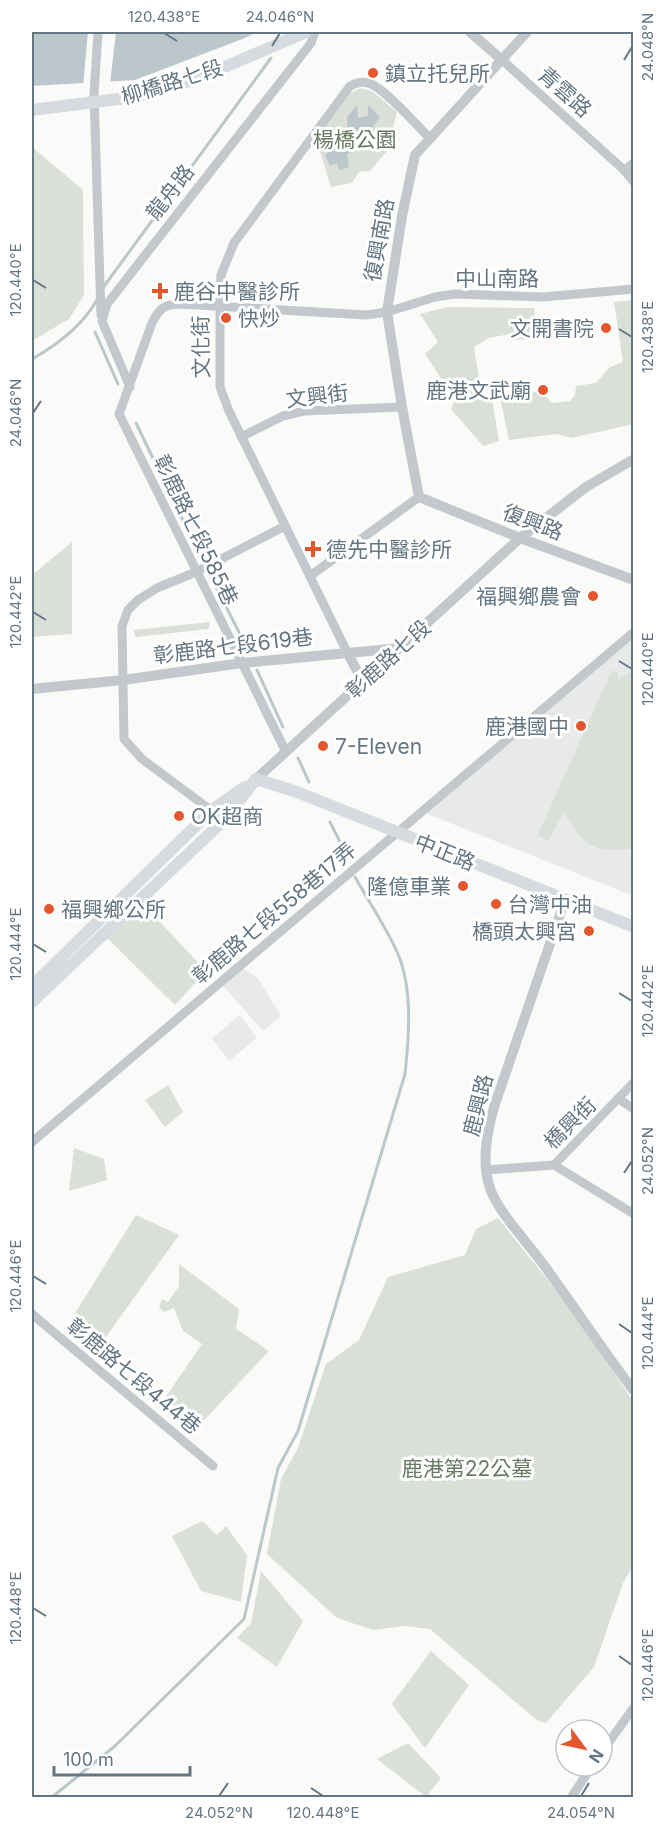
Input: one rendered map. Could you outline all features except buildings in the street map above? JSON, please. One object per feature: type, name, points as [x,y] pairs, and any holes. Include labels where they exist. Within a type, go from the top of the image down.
[{"type":"main road","name":"柳橋路七段","points":[[32,110],[94,98],[134,97],[197,79],[306,32]]},
{"type":"main road","name":"中正路","points":[[256,779],[297,792],[633,927]]},
{"type":"main road","name":"彰鹿路七段","points":[[32,986],[212,810],[256,779]]},
{"type":"main road","name":"彰鹿路七段","points":[[32,1002],[224,820],[256,779]]},
{"type":"street","points":[[98,32],[94,98],[102,321],[130,387]]},
{"type":"street","name":"龍舟路","points":[[102,321],[107,304],[114,294],[311,44],[315,32]]},
{"type":"street","name":"青雲路","points":[[470,32],[624,170],[633,182]]},
{"type":"street","name":"復興南路","points":[[419,497],[387,312],[402,216],[415,155],[527,32]]},
{"type":"street","name":"文化街","points":[[363,682],[241,437],[220,387],[221,275],[234,243],[350,86],[358,82],[370,83],[383,92],[430,138]]},
{"type":"street","points":[[624,170],[633,163]]},
{"type":"street","name":"中山南路","points":[[130,387],[152,322],[158,311],[167,304],[220,305],[366,315],[387,312],[435,297],[454,294],[543,297],[633,289]]},
{"type":"street","name":"彰鹿路七段585巷","points":[[130,387],[119,414],[286,752]]},
{"type":"street","name":"文興街","points":[[241,437],[283,416],[304,411],[402,407]]},
{"type":"street","name":"彰鹿路七段","points":[[256,779],[520,538],[586,487],[633,459]]},
{"type":"street","points":[[310,576],[419,497]]},
{"type":"street","name":"復興路","points":[[419,497],[633,580]]},
{"type":"street","points":[[224,820],[133,750],[124,739],[122,626],[128,610],[138,600],[157,588],[196,572],[285,526]]},
{"type":"street","name":"彰鹿路七段558巷17弄","points":[[32,1142],[633,632]]},
{"type":"street","name":"彰鹿路七段619巷","points":[[32,689],[123,680],[242,663],[400,648]]},
{"type":"street","name":"鹿興路","points":[[565,900],[494,1107],[486,1138],[486,1170],[490,1190],[503,1211],[633,1389]]},
{"type":"street","name":"橋興街","points":[[486,1170],[554,1165],[633,1082]]},
{"type":"street","points":[[619,1099],[633,1108]]},
{"type":"street","points":[[554,1165],[633,1214]]},
{"type":"street","name":"彰鹿路七段444巷","points":[[32,1314],[213,1466]]},
{"type":"street","points":[[614,1735],[633,1707]]},
{"type":"street","points":[[571,1797],[584,1778]]},
{"type":"shaded area","points":[[32,32],[256,32],[135,80],[32,86]]},
{"type":"shaded area","points":[[357,105],[358,118],[368,116],[368,105],[380,117],[372,128],[376,139],[373,147],[363,144],[347,154],[349,167],[339,170],[337,163],[330,166],[325,155],[340,144],[348,144],[347,117]]},
{"type":"shaded area","name":"鹿港國中","points":[[633,639],[633,896],[425,813]]},
{"type":"shaded area","points":[[243,969],[257,977],[281,1016],[263,1031],[223,986]]},
{"type":"shaded area","points":[[240,1015],[257,1038],[229,1061],[212,1038]]},
{"type":"green space","name":"楊橋公園","points":[[360,88],[372,91],[397,112],[387,151],[370,171],[359,172],[352,183],[331,187],[316,139],[350,94]]},
{"type":"green space","points":[[32,147],[83,190],[84,295],[69,319],[32,341]]},
{"type":"green space","points":[[633,300],[633,424],[572,438],[556,434],[509,440],[500,397],[541,391],[552,403],[570,401],[575,395],[576,386],[596,383],[610,367],[623,362],[614,302]]},
{"type":"green space","points":[[447,307],[534,308],[537,339],[513,340],[510,334],[489,338],[474,347],[481,392],[492,399],[499,441],[483,446],[451,409],[455,399],[425,354],[438,342],[420,314]]},
{"type":"green space","points":[[72,542],[72,634],[32,637],[32,575]]},
{"type":"green space","points":[[210,622],[209,629],[135,637],[134,630]]},
{"type":"green space","points":[[612,670],[618,673],[618,680],[633,670],[633,848],[609,850],[591,845],[577,832],[564,811],[548,841],[538,835]]},
{"type":"green space","points":[[141,902],[206,971],[175,1005],[106,937]]},
{"type":"green space","points":[[168,1085],[183,1112],[165,1127],[145,1100]]},
{"type":"green space","points":[[74,1148],[104,1159],[107,1180],[69,1191]]},
{"type":"green space","points":[[136,1215],[179,1235],[98,1348],[66,1328]]},
{"type":"green space","name":"鹿港第22公墓","points":[[498,1218],[569,1307],[633,1401],[633,1566],[623,1583],[594,1667],[546,1723],[538,1721],[430,1629],[405,1626],[373,1630],[337,1618],[267,1554],[281,1479],[298,1448],[326,1364],[359,1340],[388,1277],[465,1255],[476,1229]]},
{"type":"green space","points":[[179,1264],[239,1309],[236,1329],[269,1351],[193,1432],[160,1405],[202,1344],[183,1331],[174,1308],[164,1312],[159,1307],[162,1299],[168,1302],[179,1286]]},
{"type":"green space","points":[[202,1521],[217,1535],[226,1526],[247,1555],[241,1602],[201,1591],[172,1536]]},
{"type":"green space","points":[[261,1571],[303,1621],[277,1667],[237,1638],[251,1623]]},
{"type":"green space","points":[[431,1651],[469,1685],[425,1748],[392,1704]]},
{"type":"green space","points":[[408,1743],[441,1778],[426,1797],[377,1759]]},
{"type":"pier","points":[[88,32],[116,32],[110,84],[83,86]]},
{"type":"waterway","points":[[102,289],[271,58]]},
{"type":"waterway","points":[[32,359],[69,333],[85,317],[98,298]]},
{"type":"waterway","points":[[95,332],[118,384]]},
{"type":"waterway","points":[[136,423],[202,560]]},
{"type":"waterway","points":[[209,573],[250,654]]},
{"type":"waterway","points":[[257,670],[283,727]]},
{"type":"waterway","points":[[298,758],[309,782]]},
{"type":"waterway","points":[[330,822],[346,854]]},
{"type":"waterway","points":[[51,1798],[115,1746],[244,1619],[278,1468],[298,1431],[405,1074],[409,1013],[403,968],[388,934],[355,877]]},
{"type":"place","name":"鎮立托兒所","points":[[373,73]]},
{"type":"place","name":"鹿谷中醫診所","points":[[160,291]]},
{"type":"place","name":"快炒","points":[[226,318]]},
{"type":"place","name":"文開書院","points":[[606,328]]},
{"type":"place","name":"鹿港文武廟","points":[[543,390]]},
{"type":"place","name":"德先中醫診所","points":[[313,549]]},
{"type":"place","name":"福興鄉農會","points":[[593,596]]},
{"type":"place","name":"鹿港國中","points":[[581,726]]},
{"type":"place","name":"7-Eleven","points":[[323,746]]},
{"type":"place","name":"OK超商","points":[[179,816]]},
{"type":"place","name":"隆億車業","points":[[463,886]]},
{"type":"place","name":"台灣中油","points":[[496,904]]},
{"type":"place","name":"福興鄉公所","points":[[49,909]]},
{"type":"place","name":"橋頭太興宮","points":[[589,931]]}]
